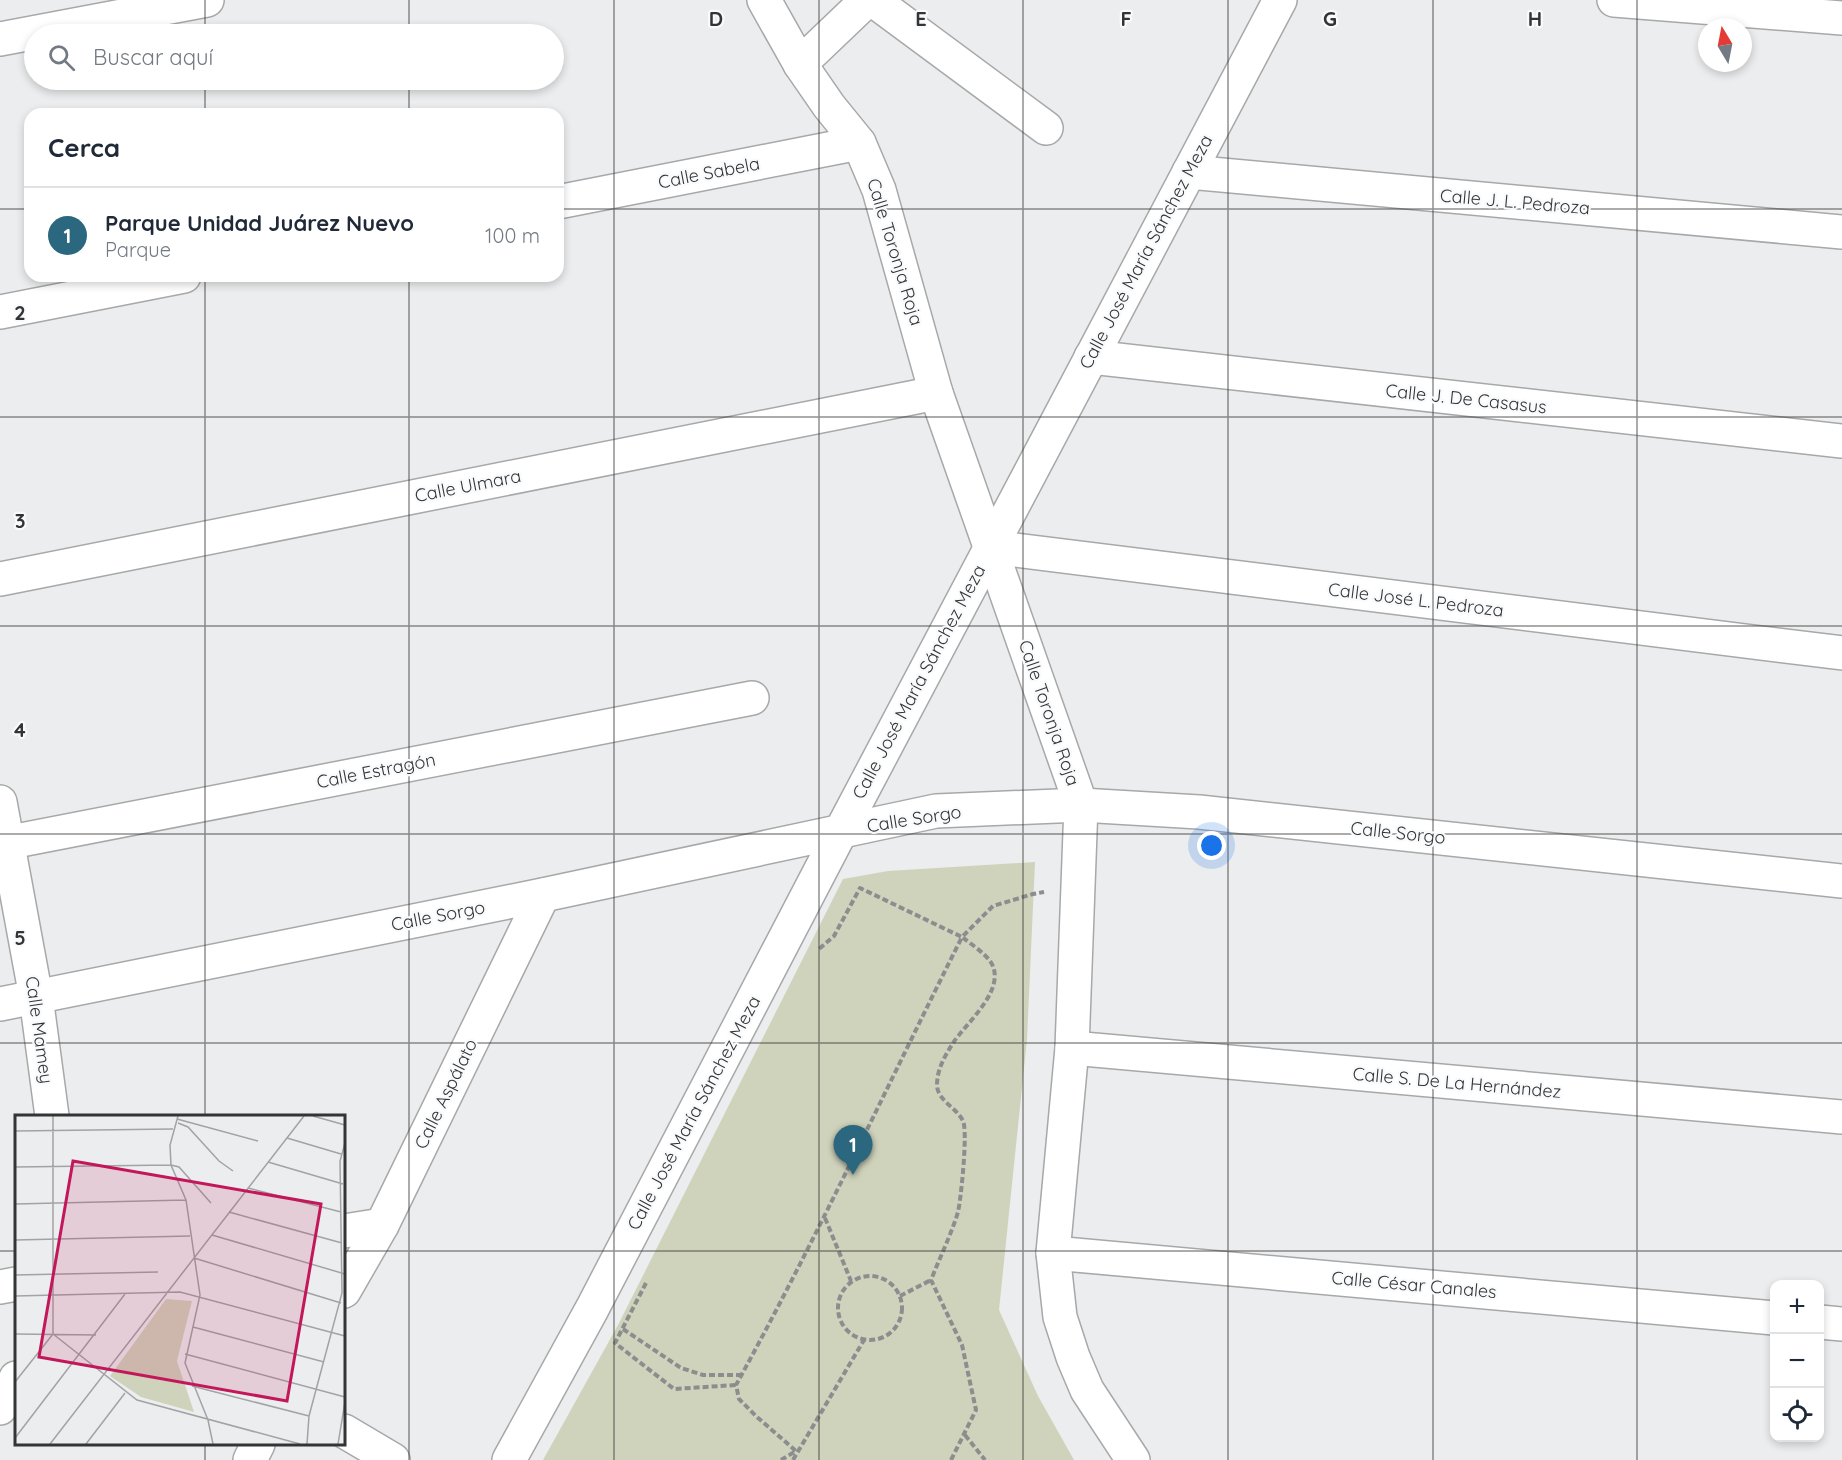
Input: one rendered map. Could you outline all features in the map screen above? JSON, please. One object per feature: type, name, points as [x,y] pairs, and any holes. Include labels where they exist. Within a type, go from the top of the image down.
[{"type":"street","points":[[80,24],[207,0]]},
{"type":"street","name":"Calle Toronja Roja","points":[[764,0],[800,64],[829,106],[860,143],[879,190],[936,393],[1081,805],[1072,1048],[1053,1253],[1060,1317],[1073,1357],[1087,1390],[1133,1460]]},
{"type":"street","points":[[800,64],[867,0]]},
{"type":"street","points":[[873,0],[1046,128]]},
{"type":"street","name":"Calle José María Sánchez Meza","points":[[509,1460],[592,1309],[841,831],[1280,0]]},
{"type":"street","points":[[1614,0],[1842,18]]},
{"type":"street","points":[[0,39],[24,34]]},
{"type":"street","name":"Calle Sabela","points":[[564,201],[860,143]]},
{"type":"street","name":"Calle J. L. Pedroza","points":[[1189,172],[1842,232]]},
{"type":"street","points":[[0,312],[153,282]]},
{"type":"street","name":"Calle J. De Casasus","points":[[1091,357],[1842,441]]},
{"type":"street","name":"Calle Ulmara","points":[[0,579],[936,393]]},
{"type":"street","name":"Calle José L. Pedroza","points":[[991,547],[1842,653]]},
{"type":"street","name":"Calle Estragón","points":[[4,843],[752,698]]},
{"type":"street","name":"Calle Mamey","points":[[0,802],[4,843],[36,997],[52,1115]]},
{"type":"street","name":"Calle Sorgo","points":[[0,1004],[543,895],[936,811],[1081,805],[1211,813],[1842,881]]},
{"type":"street","name":"Calle Aspálato","points":[[345,1290],[382,1225],[543,895]]},
{"type":"street","name":"Calle S. De La Hernández","points":[[1072,1048],[1842,1117]]},
{"type":"street","points":[[345,1231],[382,1225]]},
{"type":"street","name":"Calle César Canales","points":[[1053,1253],[1770,1318]]},
{"type":"street","points":[[0,1287],[15,1284]]},
{"type":"street","points":[[1824,1322],[1842,1324]]},
{"type":"street","points":[[0,1408],[15,1380]]},
{"type":"street","points":[[345,1432],[393,1460]]},
{"type":"street","points":[[250,1460],[257,1445]]},
{"type":"path","points":[[817,951],[834,936],[860,888],[962,937],[990,961],[994,971],[994,984],[981,1010],[954,1041],[939,1069],[937,1088],[944,1100],[963,1121],[965,1137],[958,1210],[932,1280],[900,1296]]},
{"type":"path","points":[[796,1451],[757,1418],[739,1399],[736,1385],[741,1375],[825,1217],[890,1079],[962,937],[993,906],[1033,894],[1078,888]]},
{"type":"path","points":[[825,1217],[851,1281]]},
{"type":"path","points":[[870,1275],[888,1281],[900,1296],[902,1313],[895,1328],[881,1338],[864,1340],[847,1332],[837,1315],[839,1296],[851,1281],[870,1275]]},
{"type":"path","points":[[648,1279],[615,1343],[674,1389],[736,1385]]},
{"type":"path","points":[[932,1280],[962,1345],[976,1410],[951,1460]]},
{"type":"path","points":[[623,1329],[681,1368],[703,1375],[741,1375]]},
{"type":"path","points":[[793,1460],[796,1451],[864,1340]]},
{"type":"path","points":[[965,1434],[985,1460]]},
{"type":"path","points":[[781,1460],[796,1451]]},
{"type":"green space","points":[[1035,862],[1027,1039],[999,1310],[1038,1396],[1074,1460],[543,1460],[618,1325],[843,879],[888,871]]},
{"type":"place","name":"Parque Unidad Juárez Nuevo","points":[[853,1175]]}]
